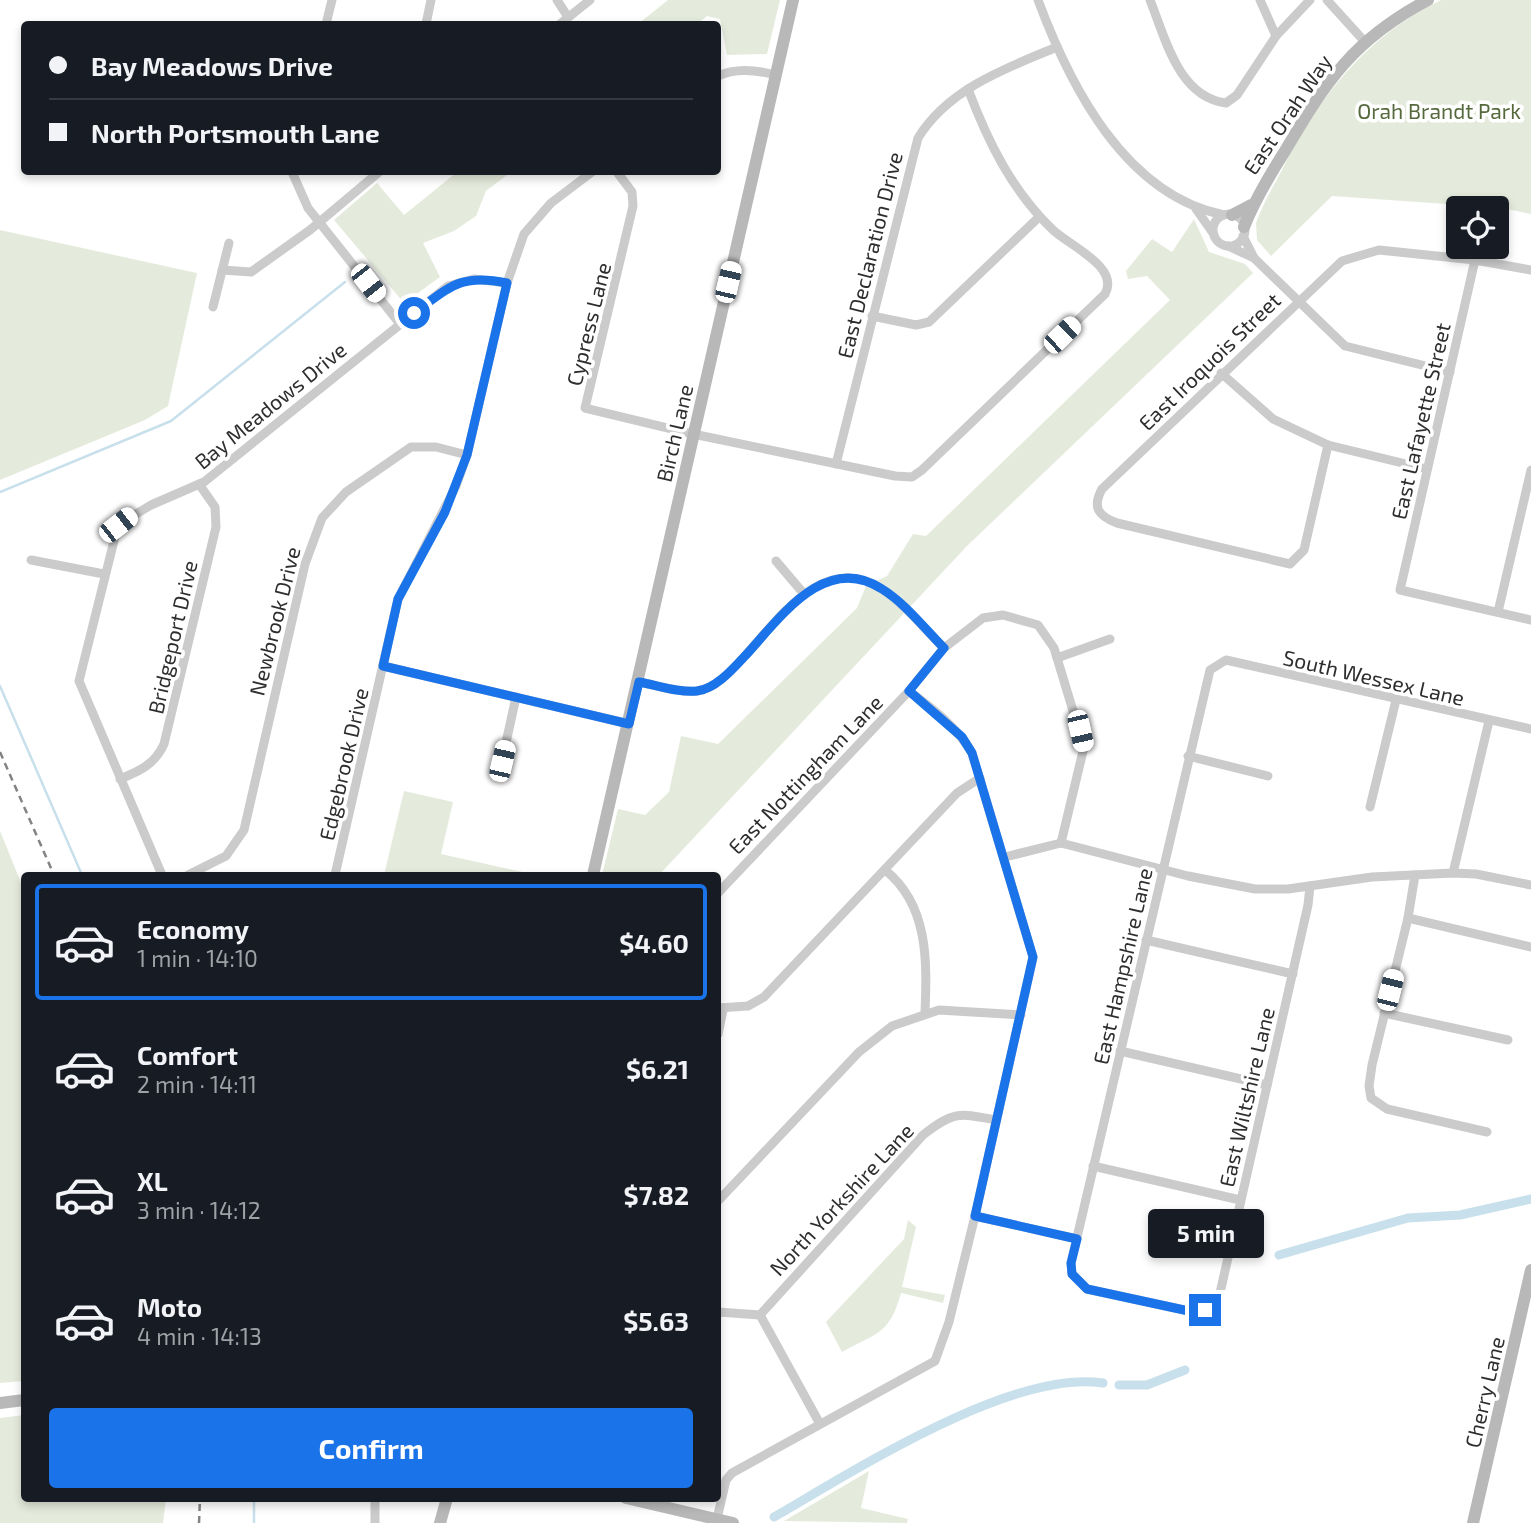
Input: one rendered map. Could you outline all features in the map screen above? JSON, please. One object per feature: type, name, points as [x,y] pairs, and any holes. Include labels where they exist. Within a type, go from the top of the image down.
[{"type":"street","points":[[327,21],[332,0]]},
{"type":"street","points":[[427,21],[431,0]]},
{"type":"street","points":[[557,0],[568,17]]},
{"type":"street","points":[[563,21],[590,0]]},
{"type":"street","name":"Birch Lane","points":[[594,872],[793,0]]},
{"type":"street","points":[[1038,0],[1057,47],[1097,124],[1114,146],[1138,168],[1196,209],[1219,243],[1254,258],[1345,346],[1450,372]]},
{"type":"street","points":[[1150,0],[1176,64],[1188,82],[1212,99],[1226,103],[1237,95],[1276,36],[1310,0]]},
{"type":"street","points":[[1260,0],[1276,36]]},
{"type":"street","points":[[1327,0],[1365,42]]},
{"type":"street","name":"East Orah Way","points":[[1243,231],[1251,205],[1310,107],[1335,72],[1365,42],[1399,15],[1428,0]]},
{"type":"street","name":"East Declaration Drive","points":[[836,464],[918,138],[937,111],[968,89],[1057,47]]},
{"type":"street","points":[[721,75],[739,70],[776,75]]},
{"type":"street","points":[[872,316],[916,325],[929,322],[1040,217],[1008,176],[968,89]]},
{"type":"street","points":[[293,175],[307,208],[400,324]]},
{"type":"street","points":[[222,270],[251,272],[319,223],[375,175]]},
{"type":"street","name":"Edgebrook Drive","points":[[336,872],[398,599],[445,512],[467,455],[507,283],[524,234],[551,203],[588,175]]},
{"type":"street","name":"Cypress Lane","points":[[619,175],[632,192],[633,206],[585,408],[693,434],[912,477],[1105,294],[1108,280],[1102,268],[1040,217]]},
{"type":"street","name":"East Orah Way","points":[[1228,215],[1251,205]]},
{"type":"street","points":[[1196,209],[1240,219],[1254,258]]},
{"type":"street","points":[[1214,235],[1214,225],[1228,215]]},
{"type":"street","points":[[1228,246],[1237,243],[1243,231]]},
{"type":"street","points":[[214,307],[229,243]]},
{"type":"street","name":"East Iroquois Street","points":[[1328,445],[1304,550],[1297,560],[1290,564],[1117,523],[1104,519],[1097,509],[1097,499],[1102,489],[1296,301],[1342,261],[1379,250],[1475,260]]},
{"type":"street","points":[[1475,260],[1531,270]]},
{"type":"street","name":"East Lafayette Street","points":[[1475,260],[1400,590],[1498,612]]},
{"type":"street","name":"Bay Meadows Drive","points":[[161,872],[79,681],[118,525],[151,505],[200,484],[448,286],[474,279],[507,283]]},
{"type":"street","points":[[1222,373],[1273,419],[1328,445],[1427,469]]},
{"type":"street","name":"Newbrook Drive","points":[[194,872],[226,856],[244,830],[305,564],[321,518],[346,492],[411,447],[436,447],[467,455]]},
{"type":"street","points":[[1531,470],[1498,612],[1531,620]]},
{"type":"street","name":"Bridgeport Drive","points":[[120,779],[145,768],[164,744],[216,527],[215,507],[200,484]]},
{"type":"street","points":[[31,560],[104,574]]},
{"type":"street","points":[[776,561],[804,594]]},
{"type":"street","points":[[639,682],[683,691],[706,689],[732,670],[804,594],[836,579],[869,582],[883,589],[944,648]]},
{"type":"street","name":"East Nottingham Lane","points":[[721,890],[909,691],[944,648],[983,618],[1003,615],[1038,625],[1057,658],[1084,747],[1061,843]]},
{"type":"street","points":[[1057,658],[1110,639]]},
{"type":"street","name":"South Wessex Lane","points":[[1212,668],[1226,660],[1531,729]]},
{"type":"street","points":[[383,666],[629,724]]},
{"type":"street","name":"East Hampshire Lane","points":[[1072,1274],[1071,1263],[1205,680],[1212,668]]},
{"type":"street","points":[[721,1502],[726,1480],[732,1473],[935,1361],[949,1322],[975,1216],[1033,957],[981,778],[962,737],[909,691]]},
{"type":"street","points":[[502,761],[516,697]]},
{"type":"street","points":[[1370,807],[1396,700]]},
{"type":"street","points":[[1452,873],[1489,721]]},
{"type":"street","points":[[1188,756],[1268,776]]},
{"type":"street","points":[[721,1009],[748,1006],[764,998],[957,793],[981,778]]},
{"type":"street","points":[[1005,857],[1061,843],[1162,870],[1255,889],[1310,886],[1372,877],[1452,873],[1476,874],[1531,885]]},
{"type":"street","points":[[885,870],[906,891],[918,918],[926,967],[925,1013]]},
{"type":"street","points":[[1415,875],[1408,918],[1372,1065],[1369,1086],[1371,1098],[1387,1109],[1487,1132]]},
{"type":"street","name":"East Wiltshire Lane","points":[[1072,1274],[1087,1289],[1198,1313],[1205,1310],[1220,1293],[1293,974],[1310,886]]},
{"type":"street","points":[[1408,918],[1531,947]]},
{"type":"street","points":[[1146,940],[1293,974]]},
{"type":"street","points":[[721,1198],[859,1052],[892,1026],[925,1013],[960,1010],[1021,1015]]},
{"type":"street","points":[[1384,1013],[1508,1040]]},
{"type":"street","points":[[1120,1051],[1267,1085]]},
{"type":"street","name":"North Yorkshire Lane","points":[[760,1315],[923,1135],[952,1115],[996,1120]]},
{"type":"street","points":[[1093,1166],[1240,1200]]},
{"type":"street","points":[[975,1216],[1077,1239]]},
{"type":"street","name":"Cherry Lane","points":[[1473,1523],[1530,1284],[1531,1270]]},
{"type":"street","points":[[721,1312],[760,1315],[820,1424]]},
{"type":"street","points":[[0,1403],[21,1400]]},
{"type":"street","points":[[374,1523],[375,1502]]},
{"type":"street","points":[[440,1523],[446,1502]]},
{"type":"street","points":[[643,1502],[733,1523]]},
{"type":"street","points":[[717,1519],[721,1502]]},
{"type":"green space","points":[[668,0],[780,0],[767,54],[727,55],[720,19],[707,16],[701,21],[642,21]]},
{"type":"green space","name":"Orah Brandt Park","points":[[1441,0],[1531,0],[1531,214],[1509,209],[1509,196],[1446,196],[1446,204],[1332,196],[1271,256],[1257,240],[1256,223],[1296,143],[1347,71],[1390,31]]},
{"type":"green space","points":[[453,175],[507,175],[486,191],[476,216],[454,231],[423,243],[440,277],[404,303],[334,220],[377,183],[404,215]]},
{"type":"green space","points":[[1194,219],[1209,252],[1245,264],[1253,273],[967,546],[662,872],[603,872],[618,809],[645,815],[669,792],[681,736],[718,744],[857,608],[866,586],[887,576],[913,534],[926,536],[1170,300],[1147,276],[1128,279],[1126,271],[1152,239],[1172,252]]},
{"type":"green space","points":[[0,230],[197,273],[168,406],[145,420],[0,480]]},
{"type":"green space","points":[[404,791],[453,802],[441,854],[522,872],[385,872]]},
{"type":"green space","points":[[0,831],[21,883],[21,1381],[0,1383]]},
{"type":"green space","points":[[908,1220],[916,1227],[902,1287],[945,1295],[943,1303],[901,1293],[887,1325],[873,1336],[842,1352],[826,1322],[904,1239]]},
{"type":"green space","points":[[21,1415],[21,1502],[166,1502],[163,1523],[0,1523],[0,1418]]},
{"type":"green space","points":[[869,1471],[861,1508],[908,1519],[907,1523],[784,1521]]},
{"type":"waterway","points":[[0,492],[171,421],[345,282]]},
{"type":"waterway","points":[[0,686],[81,872]]},
{"type":"waterway","points":[[1279,1255],[1408,1218],[1460,1215],[1531,1199]]},
{"type":"waterway","points":[[1119,1385],[1147,1385],[1185,1370]]},
{"type":"waterway","points":[[774,1517],[889,1451],[980,1407],[1024,1392],[1066,1383],[1103,1383]]},
{"type":"waterway","points":[[254,1502],[254,1523]]},
{"type":"railway","points":[[0,752],[53,872]]},
{"type":"railway","points":[[199,1523],[200,1502]]},
{"type":"route","points":[[414,313],[448,286],[460,281],[474,279],[507,283],[484,387],[457,486],[398,599],[383,666],[629,724],[639,682],[683,691],[706,689],[732,670],[798,598],[810,589],[836,579],[869,582],[883,589],[944,648],[909,691],[936,711],[962,737],[972,753],[1033,957],[975,1216],[1077,1239],[1071,1263],[1072,1274],[1081,1286],[1087,1289],[1198,1313],[1205,1310]]}]
